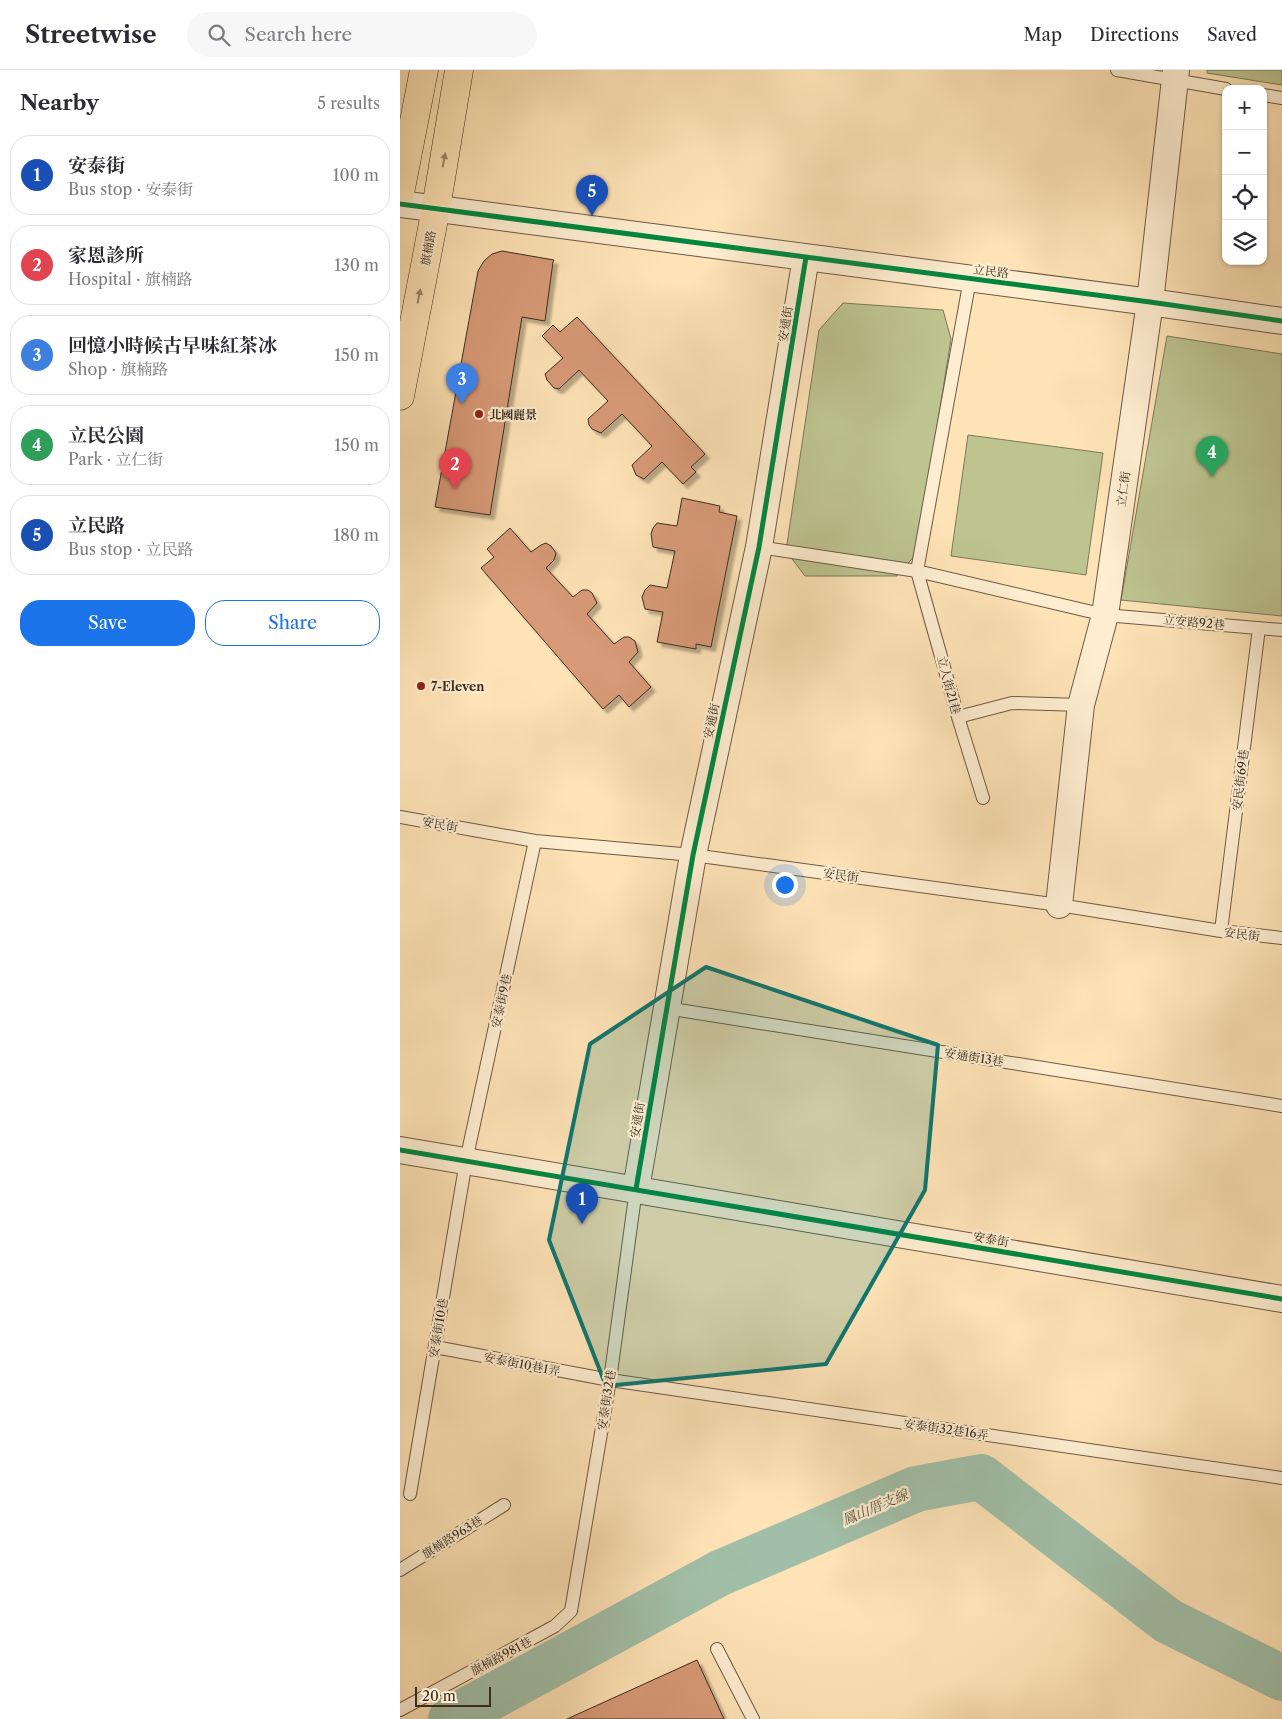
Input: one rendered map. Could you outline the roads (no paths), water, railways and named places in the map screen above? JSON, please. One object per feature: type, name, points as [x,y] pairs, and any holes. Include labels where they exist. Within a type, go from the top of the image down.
[{"type":"main road","points":[[400,193],[424,70]]},
{"type":"main road","name":"旗楠路","points":[[400,396],[436,208],[459,70]]},
{"type":"street","name":"立仁街","points":[[1059,905],[1082,705],[1105,615],[1150,302],[1175,75]]},
{"type":"street","name":"立民路","points":[[400,204],[1282,321]]},
{"type":"street","name":"安通街","points":[[636,1189],[693,855],[759,547],[806,257]]},
{"type":"street","name":"安泰街","points":[[400,1150],[1282,1299]]},
{"type":"lane","points":[[1117,70],[1175,75],[1222,88]]},
{"type":"lane","points":[[1267,96],[1282,98]]},
{"type":"lane","points":[[917,571],[970,279]]},
{"type":"lane","name":"立安路92巷","points":[[759,547],[917,571],[1105,615],[1282,630]]},
{"type":"lane","name":"立人街21巷","points":[[917,571],[983,798]]},
{"type":"lane","name":"安民街69巷","points":[[1221,931],[1260,628]]},
{"type":"lane","points":[[958,717],[1012,703],[1082,705]]},
{"type":"lane","name":"安民街","points":[[400,817],[535,842],[693,855],[1059,905],[1221,931],[1282,938]]},
{"type":"lane","name":"安泰街9巷","points":[[466,1161],[535,842]]},
{"type":"lane","name":"安通街13巷","points":[[666,1008],[1282,1106]]},
{"type":"lane","name":"安泰街10巷","points":[[410,1494],[466,1161]]},
{"type":"lane","name":"安泰街32巷","points":[[571,1611],[610,1380],[636,1189]]},
{"type":"lane","name":"安泰街10巷1弄","points":[[435,1347],[610,1380]]},
{"type":"lane","name":"安泰街32巷16弄","points":[[610,1380],[1282,1478]]},
{"type":"lane","name":"旗楠路963巷","points":[[400,1570],[504,1505]]},
{"type":"lane","name":"旗楠路981巷","points":[[400,1710],[555,1626],[571,1611]]},
{"type":"lane","points":[[717,1649],[753,1719]]},
{"type":"waterway","name":"鳳山厝支線","points":[[451,1719],[720,1573],[916,1489],[981,1477],[1168,1621],[1282,1678]]},
{"type":"place","name":"立民路","points":[[592,216]]},
{"type":"place","name":"回憶小時候古早味紅茶冰","points":[[462,404]]},
{"type":"place","name":"北國麗景","points":[[479,414]]},
{"type":"place","name":"立民公園","points":[[1212,477]]},
{"type":"place","name":"家恩診所","points":[[455,489]]},
{"type":"place","name":"7-Eleven","points":[[421,686]]},
{"type":"place","name":"安泰街","points":[[582,1224]]}]
